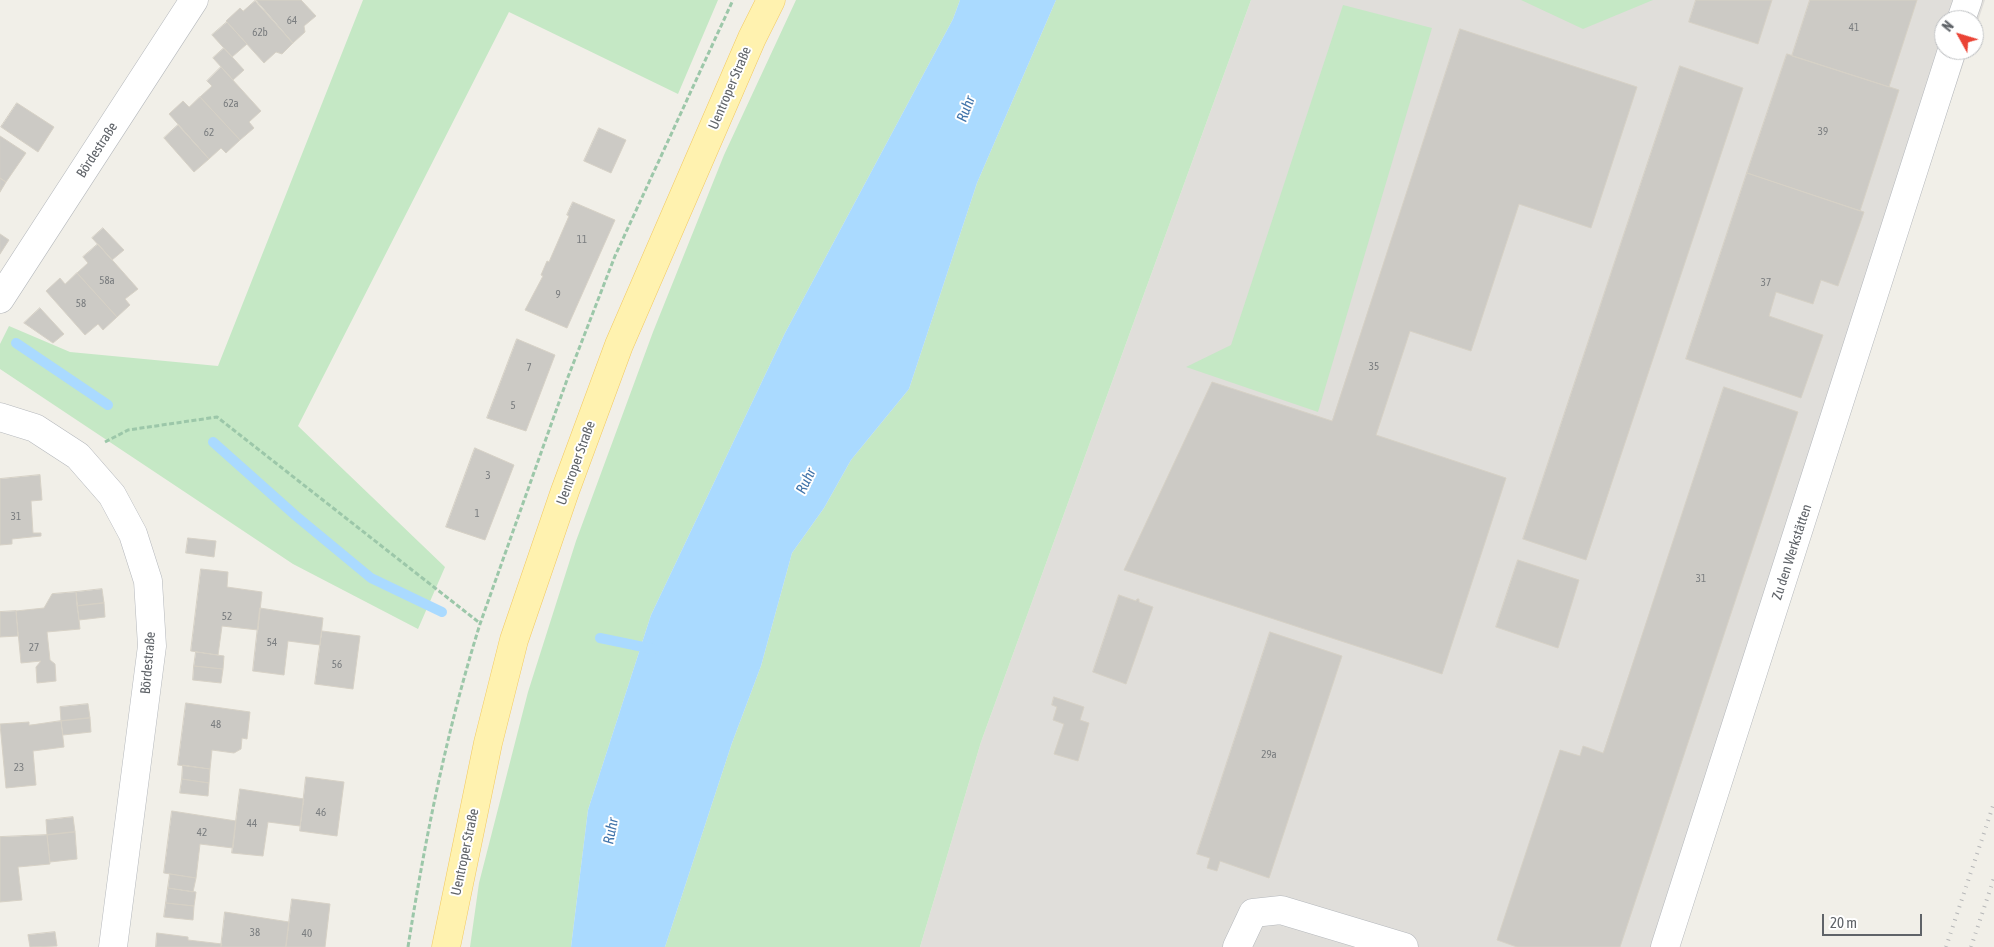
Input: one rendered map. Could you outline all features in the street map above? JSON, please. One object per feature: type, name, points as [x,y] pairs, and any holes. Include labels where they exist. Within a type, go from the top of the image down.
[{"type":"main road","name":"Uentroper Straße","points":[[446,947],[488,743],[514,640],[565,491],[619,346],[752,38],[771,0]]},
{"type":"street","name":"Bördestraße","points":[[0,299],[194,0]]},
{"type":"street","name":"Zu den Werkstätten","points":[[1665,947],[1949,60]]},
{"type":"street","name":"Bördestraße","points":[[0,417],[35,428],[78,456],[112,495],[133,534],[148,581],[152,646],[113,947]]},
{"type":"street","points":[[1237,947],[1253,913],[1281,910],[1404,947]]},
{"type":"path","points":[[78,456],[128,430],[217,418],[480,624],[514,640]]},
{"type":"shaded area","points":[[1251,0],[1985,0],[1982,10],[1934,10],[1934,60],[1965,60],[1667,947],[920,947],[981,742]]},
{"type":"green space","points":[[363,0],[718,0],[678,94],[509,12],[298,426],[445,567],[418,629],[293,564],[0,369],[0,344],[9,326],[70,352],[218,366]]},
{"type":"green space","points":[[796,0],[960,0],[953,19],[785,333],[651,615],[588,810],[571,947],[470,947],[479,883],[528,692],[576,541],[653,332],[724,155]]},
{"type":"green space","points":[[1056,0],[1251,0],[981,742],[920,947],[665,947],[732,743],[761,666],[792,553],[824,508],[851,460],[909,389],[977,183]]},
{"type":"green space","points":[[1521,0],[1653,0],[1583,29]]},
{"type":"green space","points":[[1343,5],[1432,28],[1318,412],[1186,367],[1231,345]]},
{"type":"water","name":"Ruhr","points":[[960,0],[1056,0],[977,183],[909,389],[851,460],[824,508],[792,553],[761,666],[732,743],[665,947],[571,947],[588,810],[651,615],[785,333],[953,19]]},
{"type":"building","points":[[256,0],[301,0],[316,16],[304,26],[305,32],[293,43]]},
{"type":"building","points":[[1696,0],[1772,0],[1758,44],[1689,22]]},
{"type":"building","points":[[1810,0],[1917,0],[1889,87],[1792,56]]},
{"type":"building","points":[[255,1],[293,43],[282,54],[276,52],[264,63],[226,21],[240,8],[243,11]]},
{"type":"building","points":[[227,22],[247,44],[232,57],[212,35]]},
{"type":"building","points":[[1460,29],[1637,87],[1591,228],[1519,204],[1471,351],[1410,331],[1376,435],[1506,478],[1442,674],[1124,570],[1212,382],[1332,421]]},
{"type":"building","points":[[224,48],[244,70],[233,80],[213,58]]},
{"type":"building","points":[[1787,54],[1899,90],[1860,211],[1747,173]]},
{"type":"building","points":[[1680,66],[1743,88],[1586,560],[1523,539]]},
{"type":"building","points":[[221,67],[261,111],[249,122],[254,128],[240,140],[200,97],[212,86],[207,81]]},
{"type":"building","points":[[200,97],[240,140],[226,153],[221,148],[209,159],[169,114],[183,101],[189,107]]},
{"type":"building","points":[[17,103],[54,127],[38,152],[1,127]]},
{"type":"building","points":[[178,125],[209,159],[194,172],[164,138]]},
{"type":"building","points":[[599,128],[626,140],[611,173],[584,161]]},
{"type":"building","points":[[0,136],[26,153],[6,182],[0,178]]},
{"type":"building","points":[[1747,173],[1864,212],[1838,286],[1821,280],[1813,304],[1776,292],[1769,316],[1823,335],[1801,398],[1686,359]]},
{"type":"building","points":[[0,178],[6,182],[0,192]]},
{"type":"building","points":[[573,202],[615,220],[567,328],[525,310],[543,276],[541,275],[547,261],[549,262]]},
{"type":"building","points":[[103,228],[124,250],[112,260],[92,238]]},
{"type":"building","points":[[0,234],[9,240],[0,254]]},
{"type":"building","points":[[98,244],[138,289],[125,299],[130,305],[117,317],[77,273],[88,263],[83,257]]},
{"type":"building","points":[[77,273],[117,317],[103,330],[98,324],[85,335],[46,291],[60,278],[65,284]]},
{"type":"building","points":[[40,308],[64,334],[53,343],[24,323]]},
{"type":"building","points":[[517,339],[555,355],[526,431],[487,418]]},
{"type":"building","points":[[1724,387],[1798,412],[1620,947],[1517,947],[1497,940],[1560,750],[1580,756],[1583,746],[1603,753]]},
{"type":"building","points":[[475,448],[514,465],[485,540],[446,527]]},
{"type":"building","points":[[40,475],[42,500],[31,501],[33,533],[41,533],[41,536],[12,539],[12,544],[0,545],[0,479]]},
{"type":"building","points":[[188,538],[216,541],[214,557],[186,553]]},
{"type":"building","points":[[1518,560],[1579,580],[1558,648],[1496,627]]},
{"type":"building","points":[[201,569],[228,572],[227,587],[262,592],[258,630],[222,626],[218,655],[191,651]]},
{"type":"building","points":[[102,589],[104,603],[77,606],[76,592]]},
{"type":"building","points":[[76,592],[80,629],[47,632],[50,660],[55,664],[56,681],[37,683],[36,667],[41,661],[21,663],[16,611],[44,608],[52,594]]},
{"type":"building","points":[[1119,595],[1136,601],[1139,599],[1139,602],[1153,607],[1126,684],[1093,672]]},
{"type":"building","points":[[104,603],[105,617],[79,620],[77,606]]},
{"type":"building","points":[[260,608],[323,618],[320,645],[288,641],[284,675],[253,671]]},
{"type":"building","points":[[16,611],[18,636],[0,637],[0,612]]},
{"type":"building","points":[[322,631],[360,636],[353,689],[315,684]]},
{"type":"building","points":[[1270,632],[1342,656],[1269,878],[1220,861],[1217,871],[1207,868],[1210,858],[1197,854]]},
{"type":"building","points":[[196,652],[224,656],[223,669],[194,666]]},
{"type":"building","points":[[194,666],[223,669],[221,683],[193,680]]},
{"type":"building","points":[[1054,697],[1084,707],[1080,720],[1089,723],[1078,761],[1054,754],[1064,724],[1053,720],[1057,707],[1052,705]]},
{"type":"building","points":[[186,703],[250,712],[247,739],[242,738],[241,749],[234,753],[212,750],[210,769],[178,765]]},
{"type":"building","points":[[88,704],[90,718],[61,721],[60,707]]},
{"type":"building","points":[[90,718],[91,732],[63,735],[61,721]]},
{"type":"building","points":[[61,721],[64,747],[33,751],[36,785],[6,788],[0,724],[29,722],[29,725]]},
{"type":"building","points":[[183,765],[210,769],[209,783],[182,779]]},
{"type":"building","points":[[306,777],[344,782],[337,836],[300,831]]},
{"type":"building","points":[[182,779],[209,783],[208,796],[180,793]]},
{"type":"building","points":[[240,789],[304,799],[300,826],[268,822],[263,856],[232,853]]},
{"type":"building","points":[[172,811],[236,821],[233,848],[200,844],[196,878],[164,873]]},
{"type":"building","points":[[73,817],[75,832],[47,835],[46,820]]},
{"type":"building","points":[[75,832],[77,859],[50,862],[47,835]]},
{"type":"building","points":[[47,835],[50,864],[18,867],[22,900],[0,902],[0,837]]},
{"type":"building","points":[[170,874],[196,878],[193,892],[168,888]]},
{"type":"building","points":[[168,888],[196,892],[194,906],[166,903]]},
{"type":"building","points":[[292,899],[330,904],[325,947],[286,947]]},
{"type":"building","points":[[166,903],[194,906],[193,920],[164,917]]},
{"type":"building","points":[[225,912],[289,922],[286,947],[221,947]]},
{"type":"building","points":[[55,932],[57,946],[30,947],[28,935]]},
{"type":"building","points":[[157,933],[188,937],[188,940],[222,944],[221,947],[156,947]]},
{"type":"waterway","points":[[16,343],[108,405]]},
{"type":"waterway","points":[[213,442],[296,516],[371,578],[442,612]]},
{"type":"waterway","points":[[600,638],[653,649]]},
{"type":"railway","points":[[1946,947],[1994,803]]},
{"type":"railway","points":[[1971,947],[1994,878]]}]
